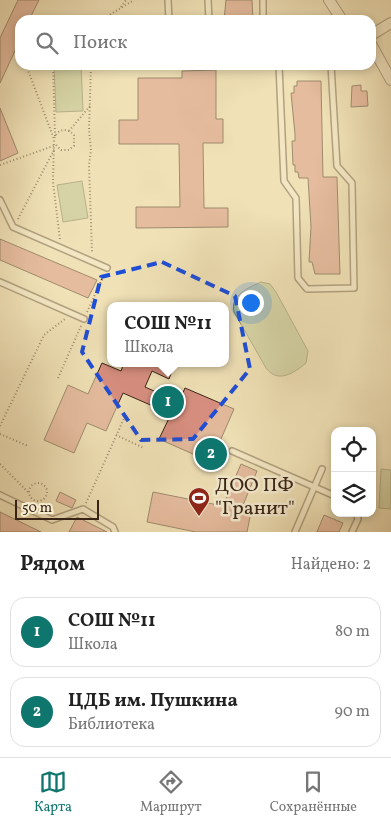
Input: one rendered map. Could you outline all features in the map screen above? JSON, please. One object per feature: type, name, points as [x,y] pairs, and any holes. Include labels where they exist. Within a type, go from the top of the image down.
[{"type":"street","points":[[329,0],[339,15]]},
{"type":"street","points":[[376,32],[391,23]]},
{"type":"street","points":[[376,53],[391,80]]},
{"type":"lane","points":[[168,0],[168,15]]},
{"type":"lane","points":[[208,0],[209,15]]},
{"type":"lane","points":[[263,0],[263,15]]},
{"type":"lane","points":[[279,70],[284,181],[296,198],[298,278],[307,289],[354,288],[352,183],[337,166],[331,70]]},
{"type":"lane","points":[[0,200],[13,227],[107,268]]},
{"type":"lane","points":[[0,282],[84,319]]},
{"type":"lane","points":[[232,451],[331,494]]},
{"type":"lane","points":[[295,532],[322,469]]},
{"type":"lane","points":[[0,495],[52,520],[83,509],[113,527],[115,532]]},
{"type":"lane","points":[[352,532],[357,517]]},
{"type":"path","points":[[119,9],[126,0]]},
{"type":"path","points":[[109,15],[134,0]]},
{"type":"path","points":[[28,70],[55,138]]},
{"type":"path","points":[[53,70],[56,146],[53,182],[61,248]]},
{"type":"path","points":[[91,70],[89,165],[92,262]]},
{"type":"path","points":[[69,131],[91,105]]},
{"type":"path","points":[[0,165],[56,146],[65,151],[74,146],[74,135],[69,131],[62,130],[55,138]]},
{"type":"path","points":[[13,227],[56,146]]},
{"type":"path","points":[[58,378],[107,268]]},
{"type":"path","points":[[0,426],[44,335],[63,320],[84,319]]},
{"type":"path","points":[[83,509],[126,414]]},
{"type":"path","points":[[0,434],[28,446]]},
{"type":"path","points":[[116,435],[144,448]]},
{"type":"path","points":[[0,464],[28,493],[31,499],[41,501],[47,494],[47,489],[44,485],[35,483],[31,486],[28,493]]},
{"type":"highlighted area","points":[[162,262],[235,296],[250,369],[193,439],[141,440],[82,352],[101,277]]},
{"type":"green space","points":[[54,70],[81,70],[83,111],[56,112]]},
{"type":"green space","points":[[82,181],[88,218],[63,222],[57,185]]},
{"type":"green space","points":[[261,282],[270,284],[276,292],[308,351],[306,363],[286,375],[276,375],[266,368],[234,312],[233,306],[237,297]]},
{"type":"green space","points":[[381,469],[391,470],[391,509],[379,508]]},
{"type":"building","points":[[18,0],[39,0],[32,15],[15,15],[15,51],[0,83],[0,38]]},
{"type":"building","points":[[226,0],[252,0],[253,15],[224,15]]},
{"type":"building","points":[[216,70],[216,119],[223,119],[223,143],[203,143],[204,208],[228,208],[228,227],[136,228],[136,207],[180,207],[179,144],[119,144],[119,120],[138,120],[138,78],[182,78],[182,71]]},
{"type":"building","points":[[297,81],[321,81],[323,177],[337,177],[340,274],[315,274],[312,262],[309,262],[311,227],[308,178],[299,178],[298,172],[295,172],[295,165],[293,165],[292,141],[295,141],[295,134],[291,93],[294,93],[294,86],[297,86]]},
{"type":"building","points":[[361,85],[361,91],[367,91],[368,106],[351,107],[352,86]]},
{"type":"building","points":[[0,108],[18,153],[0,161]]},
{"type":"building","points":[[0,239],[97,280],[88,298],[0,260]]},
{"type":"building","points":[[102,363],[107,367],[121,371],[122,367],[174,367],[169,379],[152,371],[145,387],[179,402],[185,388],[234,409],[211,462],[159,439],[171,414],[123,393],[106,431],[87,423],[74,453],[44,440],[68,385],[88,394]]},
{"type":"building","name":"ДОО ПФ \"Гранит\"","points":[[241,464],[257,471],[241,510],[251,512],[247,532],[196,532],[147,522],[153,492],[223,506]]},
{"type":"building","points":[[60,492],[76,500],[72,508],[56,501]]},
{"type":"building","points":[[0,512],[41,532],[0,532]]},
{"type":"building","points":[[324,515],[343,523],[339,532],[317,532]]},
{"type":"building","points":[[77,517],[107,532],[69,532]]},
{"type":"place","name":"СОШ №11","points":[[168,402]]},
{"type":"place","name":"ЦДБ им. Пушкина","points":[[211,454]]},
{"type":"place","name":"ДОО ПФ \"Гранит\"","points":[[199,517]]}]
